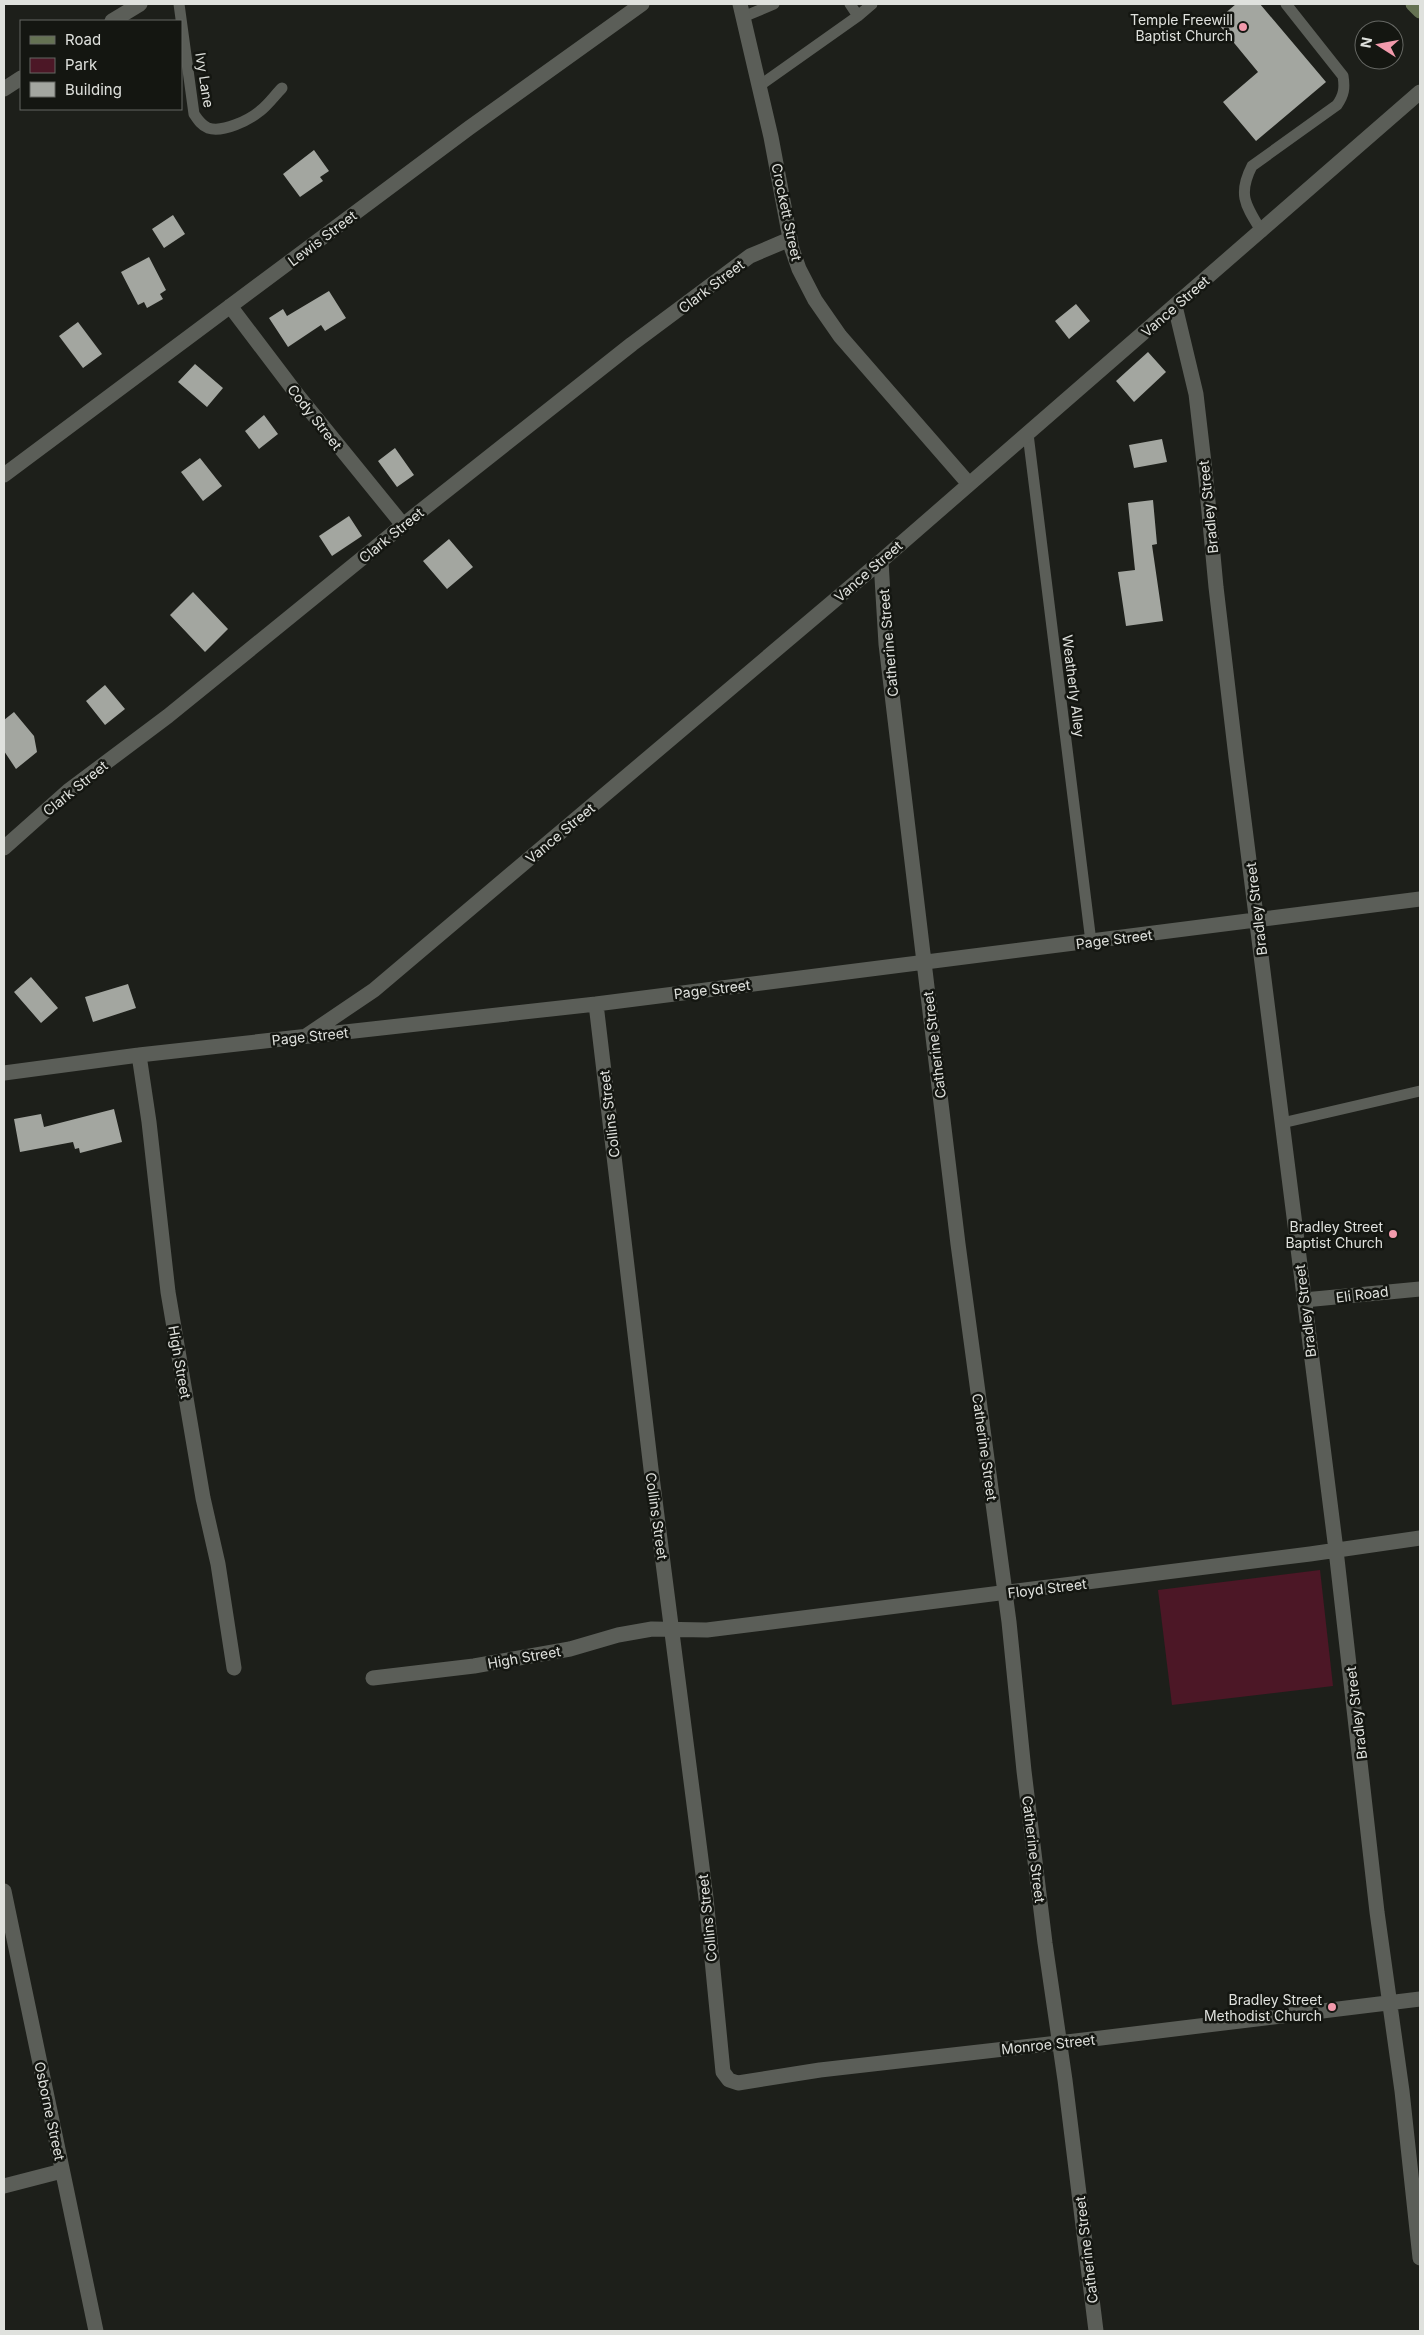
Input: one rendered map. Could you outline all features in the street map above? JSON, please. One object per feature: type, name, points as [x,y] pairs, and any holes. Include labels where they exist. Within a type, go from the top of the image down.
[{"type":"street","points":[[114,20],[140,4]]},
{"type":"street","name":"Lewis Street","points":[[4,475],[469,128],[642,4]]},
{"type":"street","points":[[1413,4],[1420,11]]},
{"type":"street","name":"Crockett Street","points":[[742,10],[790,239],[799,269],[815,300],[840,336],[969,484]]},
{"type":"street","points":[[4,89],[20,79]]},
{"type":"street","name":"Vance Street","points":[[306,1036],[374,990],[881,561],[1262,232],[1420,92]]},
{"type":"street","name":"Clark Street","points":[[4,848],[68,791],[168,716],[403,525],[632,344],[750,256],[790,239]]},
{"type":"street","name":"Cody Street","points":[[230,306],[299,397],[403,525]]},
{"type":"street","name":"Bradley Street","points":[[1175,306],[1196,394],[1216,588],[1336,1550],[1402,2091],[1420,2258]]},
{"type":"street","name":"Catherine Street","points":[[881,561],[886,644],[958,1244],[1005,1593],[1025,1781],[1096,2331]]},
{"type":"street","name":"Page Street","points":[[4,1073],[139,1055],[596,1004],[1420,900]]},
{"type":"street","name":"Collins Street","points":[[596,1004],[651,1470],[706,1898],[717,2029]]},
{"type":"street","name":"High Street","points":[[139,1055],[154,1155],[168,1292],[203,1498],[218,1564],[234,1668]]},
{"type":"street","name":"Eli Road","points":[[1304,1300],[1420,1289]]},
{"type":"street","name":"Floyd Street","points":[[672,1630],[707,1630],[1420,1538]]},
{"type":"street","name":"High Street","points":[[373,1678],[474,1666],[570,1649],[635,1632],[652,1629],[672,1630]]},
{"type":"street","name":"Osborne Street","points":[[4,1891],[96,2331]]},
{"type":"street","name":"Monroe Street","points":[[717,2029],[723,2072],[729,2080],[738,2083],[820,2070],[1390,2001],[1420,1999]]},
{"type":"street","points":[[4,2186],[62,2172]]},
{"type":"lane","name":"Ivy Lane","points":[[179,4],[181,20]]},
{"type":"lane","points":[[742,10],[774,4]]},
{"type":"lane","points":[[850,4],[858,16]]},
{"type":"lane","points":[[759,86],[872,4]]},
{"type":"lane","points":[[1262,232],[1246,207],[1243,193],[1245,180],[1252,166],[1338,105],[1345,87],[1343,76],[1286,4]]},
{"type":"lane","name":"Ivy Lane","points":[[182,26],[194,114],[200,123],[209,128],[219,129],[245,120],[260,111],[282,88]]},
{"type":"lane","name":"Weatherly Alley","points":[[1028,434],[1091,942]]},
{"type":"lane","points":[[1282,1123],[1420,1092]]},
{"type":"green space","points":[[1320,1570],[1333,1686],[1172,1705],[1158,1590]]},
{"type":"building","points":[[1236,4],[1260,4],[1326,82],[1256,141],[1223,102],[1258,72],[1216,21]]},
{"type":"building","points":[[314,150],[329,171],[320,177],[323,181],[300,197],[283,174]]},
{"type":"building","points":[[173,215],[185,234],[164,248],[152,229]]},
{"type":"building","points":[[149,257],[166,290],[160,294],[163,299],[147,308],[144,302],[138,305],[121,272]]},
{"type":"building","points":[[329,291],[346,318],[325,331],[321,325],[288,347],[269,318],[283,309],[287,316]]},
{"type":"building","points":[[1076,304],[1090,321],[1069,339],[1055,321]]},
{"type":"building","points":[[78,322],[102,354],[83,368],[59,336]]},
{"type":"building","points":[[1148,352],[1166,372],[1134,402],[1116,381]]},
{"type":"building","points":[[195,364],[223,388],[207,407],[178,382]]},
{"type":"building","points":[[264,415],[278,434],[259,449],[245,431]]},
{"type":"building","points":[[1162,439],[1167,462],[1134,468],[1129,445]]},
{"type":"building","points":[[395,448],[414,475],[397,487],[378,461]]},
{"type":"building","points":[[200,458],[222,486],[203,501],[181,472]]},
{"type":"building","points":[[1153,500],[1157,544],[1152,545],[1163,621],[1126,626],[1118,572],[1135,570],[1128,503]]},
{"type":"building","points":[[349,516],[362,536],[332,556],[319,536]]},
{"type":"building","points":[[449,539],[473,567],[447,589],[423,561]]},
{"type":"building","points":[[193,592],[228,629],[205,652],[170,615]]},
{"type":"building","points":[[105,685],[125,709],[105,725],[86,701]]},
{"type":"building","points":[[14,712],[34,736],[37,752],[16,769],[4,751],[4,720]]},
{"type":"building","points":[[31,977],[58,1008],[41,1023],[14,992]]},
{"type":"building","points":[[128,984],[136,1008],[93,1022],[85,997]]},
{"type":"building","points":[[114,1109],[122,1142],[80,1153],[79,1148],[75,1149],[73,1142],[20,1152],[14,1119],[41,1114],[44,1127]]},
{"type":"place","name":"Temple Freewill Baptist Church","points":[[1243,27]]},
{"type":"place","name":"Bradley Street Baptist Church","points":[[1393,1234]]},
{"type":"place","name":"Bradley Street Methodist Church","points":[[1332,2007]]}]
